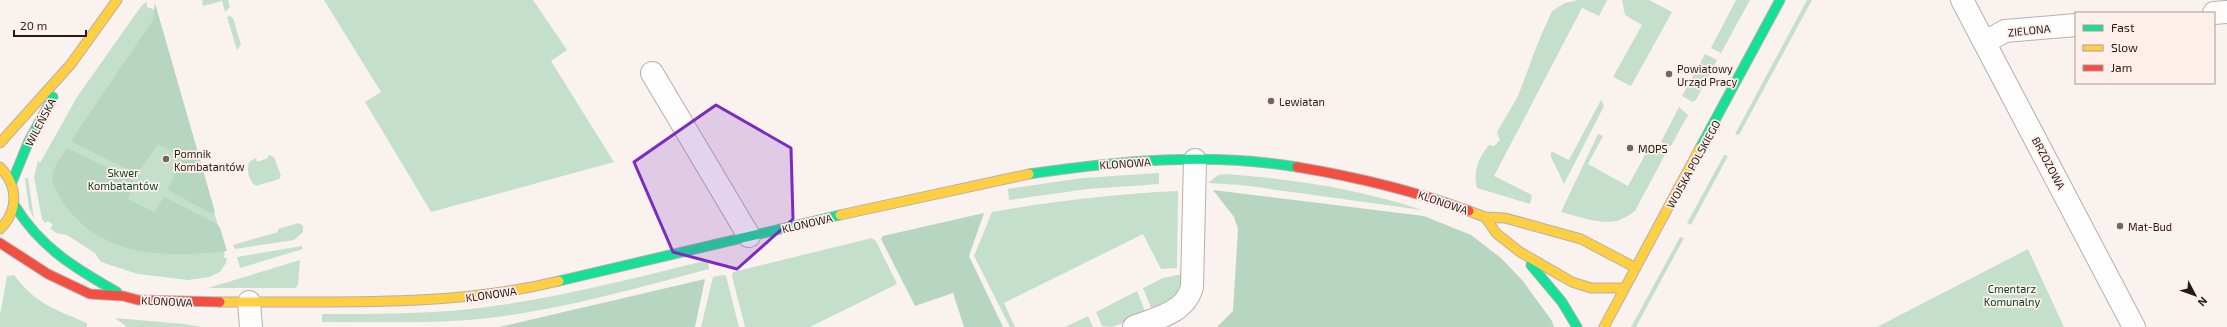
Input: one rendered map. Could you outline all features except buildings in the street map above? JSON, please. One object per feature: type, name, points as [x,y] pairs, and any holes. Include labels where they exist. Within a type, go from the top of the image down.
[{"type":"street","name":"WILEŃSKA","points":[[0,143],[71,64],[117,0]]},
{"type":"street","name":"WOJSKA POLSKIEGO","points":[[1604,327],[1780,0]]},
{"type":"street","name":"BRZOZOWA","points":[[1962,0],[2134,327]]},
{"type":"street","points":[[2215,13],[2227,12]]},
{"type":"street","name":"ZIELONA","points":[[1985,42],[2005,31],[2075,25]]},
{"type":"street","name":"WILEŃSKA","points":[[12,182],[28,143],[71,64]]},
{"type":"street","points":[[652,73],[749,236]]},
{"type":"street","name":"KLONOWA","points":[[0,243],[65,283],[90,294],[123,296],[138,300],[249,302],[436,300],[484,296],[609,271],[749,236],[1046,170],[1159,160],[1256,160],[1350,176],[1431,197],[1485,217],[1505,218],[1580,239],[1636,268]]},
{"type":"street","points":[[1134,327],[1178,309],[1189,296],[1192,287],[1195,160]]},
{"type":"street","points":[[0,167],[12,182],[15,194],[14,206],[10,217],[0,229]]},
{"type":"street","name":"KLONOWA","points":[[14,206],[25,224],[39,240],[67,263],[123,296]]},
{"type":"street","points":[[1485,217],[1496,234],[1520,252],[1572,282],[1591,288],[1625,288]]},
{"type":"street","points":[[1520,252],[1562,302],[1577,327]]},
{"type":"street","points":[[249,302],[251,327]]},
{"type":"highlighted area","points":[[716,105],[791,148],[793,219],[737,269],[673,252],[634,162]]},
{"type":"green space","points":[[202,0],[228,0],[230,7],[225,12],[222,1],[203,6]]},
{"type":"green space","points":[[324,0],[533,0],[567,50],[551,61],[614,162],[431,212],[365,102],[381,92]]},
{"type":"green space","points":[[1578,0],[1607,0],[1599,16],[1582,8],[1494,176],[1532,195],[1530,204],[1477,188],[1476,171],[1479,160],[1489,145],[1494,146],[1500,140],[1497,132],[1518,96],[1539,40],[1552,11],[1565,3]]},
{"type":"green space","points":[[1622,0],[1649,0],[1672,12],[1631,86],[1613,77],[1642,25],[1625,15]]},
{"type":"green space","points":[[1736,0],[1750,0],[1721,53],[1711,48]]},
{"type":"green space","points":[[1807,0],[1812,0],[1739,135],[1735,134]]},
{"type":"green space","name":"Skwer Kombatantów","points":[[147,2],[147,7],[156,10],[225,250],[224,258],[227,258],[226,263],[220,272],[209,277],[188,280],[138,274],[104,263],[100,261],[95,253],[67,235],[56,233],[50,228],[53,225],[48,221],[45,223],[42,219],[34,177],[38,160],[40,163],[77,97],[142,5]]},
{"type":"green space","points":[[155,3],[215,212],[212,214],[168,190],[182,157],[158,144],[137,174],[71,141],[153,20]]},
{"type":"green space","points":[[230,16],[233,18],[241,45],[237,50],[227,17]]},
{"type":"green space","points":[[1705,54],[1717,60],[1696,100],[1693,102],[1682,96]]},
{"type":"green space","points":[[1601,100],[1604,106],[1564,184],[1551,157],[1551,151],[1569,160]]},
{"type":"green space","points":[[1679,107],[1688,115],[1671,146],[1669,146],[1661,142]]},
{"type":"green space","points":[[1598,134],[1603,136],[1588,164],[1628,186],[1651,144],[1667,151],[1635,211],[1617,221],[1605,222],[1590,220],[1561,212]]},
{"type":"green space","points":[[67,148],[134,181],[128,199],[154,212],[164,197],[217,224],[220,228],[227,251],[183,254],[139,251],[118,245],[99,236],[81,223],[66,206],[55,188],[52,176],[56,164]]},
{"type":"green space","points":[[269,155],[274,157],[281,176],[279,179],[256,186],[249,175],[249,162],[256,158],[257,162],[268,158]]},
{"type":"green space","points":[[1724,155],[1728,156],[1691,225],[1687,223]]},
{"type":"green space","points":[[1159,173],[1159,184],[1088,189],[1009,200],[1008,189],[1083,178]]},
{"type":"green space","points":[[1226,174],[1325,186],[1374,196],[1422,210],[1242,185],[1208,183],[1218,175]]},
{"type":"green space","points":[[25,178],[28,178],[34,219],[29,208]]},
{"type":"green space","points":[[1213,190],[1424,216],[1471,235],[1501,258],[1523,281],[1552,321],[1554,327],[1217,327],[1233,311],[1238,229],[1234,217]]},
{"type":"green space","points":[[1178,191],[1177,268],[1161,269],[1143,234],[1004,303],[1015,327],[1010,327],[974,256],[992,212],[1084,198]]},
{"type":"green space","points":[[984,213],[969,256],[1003,327],[964,327],[953,293],[915,306],[881,239],[883,236]]},
{"type":"green space","points":[[299,223],[303,226],[303,232],[294,240],[235,249],[233,245],[278,232],[278,229]]},
{"type":"green space","points":[[1680,237],[1684,238],[1636,327],[1631,327]]},
{"type":"green space","points":[[872,238],[876,241],[897,284],[810,327],[745,327],[732,276],[733,272]]},
{"type":"green space","points":[[302,246],[303,249],[240,268],[237,257]]},
{"type":"green space","name":"Cmentarz Komunalny","points":[[2028,249],[2064,327],[1877,327]]},
{"type":"green space","points":[[300,260],[298,285],[295,288],[208,288]]},
{"type":"green space","points":[[708,260],[709,269],[573,304],[517,314],[448,321],[322,322],[322,314],[434,312],[501,305],[561,295]]},
{"type":"green space","points":[[1183,274],[1177,297],[1154,312],[1143,288],[1163,278]]},
{"type":"green space","points":[[14,275],[30,293],[46,305],[87,323],[87,327],[0,327],[0,315],[7,276]]},
{"type":"green space","points":[[723,275],[726,276],[739,327],[701,327],[713,277]]},
{"type":"green space","points":[[705,279],[695,327],[499,327]]},
{"type":"green space","points":[[1137,291],[1145,311],[1144,316],[1112,327],[1102,326],[1096,312]]},
{"type":"green space","points":[[1088,316],[1093,327],[1065,327]]},
{"type":"green space","points":[[115,318],[184,324],[201,327],[127,327]]},
{"type":"traffic: fast","points":[[1700,148],[1780,0]]},
{"type":"traffic: fast","points":[[12,182],[28,143],[53,97]]},
{"type":"traffic: fast","points":[[1029,174],[1129,162],[1197,159],[1264,162],[1297,167]]},
{"type":"traffic: fast","points":[[15,206],[36,234],[60,256],[87,275],[117,292]]},
{"type":"traffic: fast","points":[[559,281],[840,215]]},
{"type":"traffic: fast","points":[[1531,265],[1562,302],[1577,327]]},
{"type":"traffic: slow","points":[[0,143],[71,64],[117,0]]},
{"type":"traffic: slow","points":[[1604,327],[1700,148]]},
{"type":"traffic: slow","points":[[0,167],[10,182],[14,198],[11,214],[0,229]]},
{"type":"traffic: slow","points":[[840,215],[1029,174]]},
{"type":"traffic: slow","points":[[1469,211],[1485,217],[1505,218],[1581,239],[1636,268]]},
{"type":"traffic: slow","points":[[1485,217],[1496,233],[1520,252],[1572,282],[1591,288],[1625,288]]},
{"type":"traffic: slow","points":[[220,302],[348,302],[433,299],[475,296],[517,290],[559,281]]},
{"type":"traffic: jam","points":[[1297,167],[1384,185],[1448,203],[1469,211]]},
{"type":"traffic: jam","points":[[0,243],[48,274],[90,294],[123,296],[138,300],[220,302]]},
{"type":"place","name":"Powiatowy Urząd Pracy","points":[[1669,74]]},
{"type":"place","name":"Lewiatan","points":[[1271,101]]},
{"type":"place","name":"MOPS","points":[[1630,148]]},
{"type":"place","name":"Pomnik Kombatantów","points":[[166,159]]},
{"type":"place","name":"Mat-Bud","points":[[2120,226]]}]
